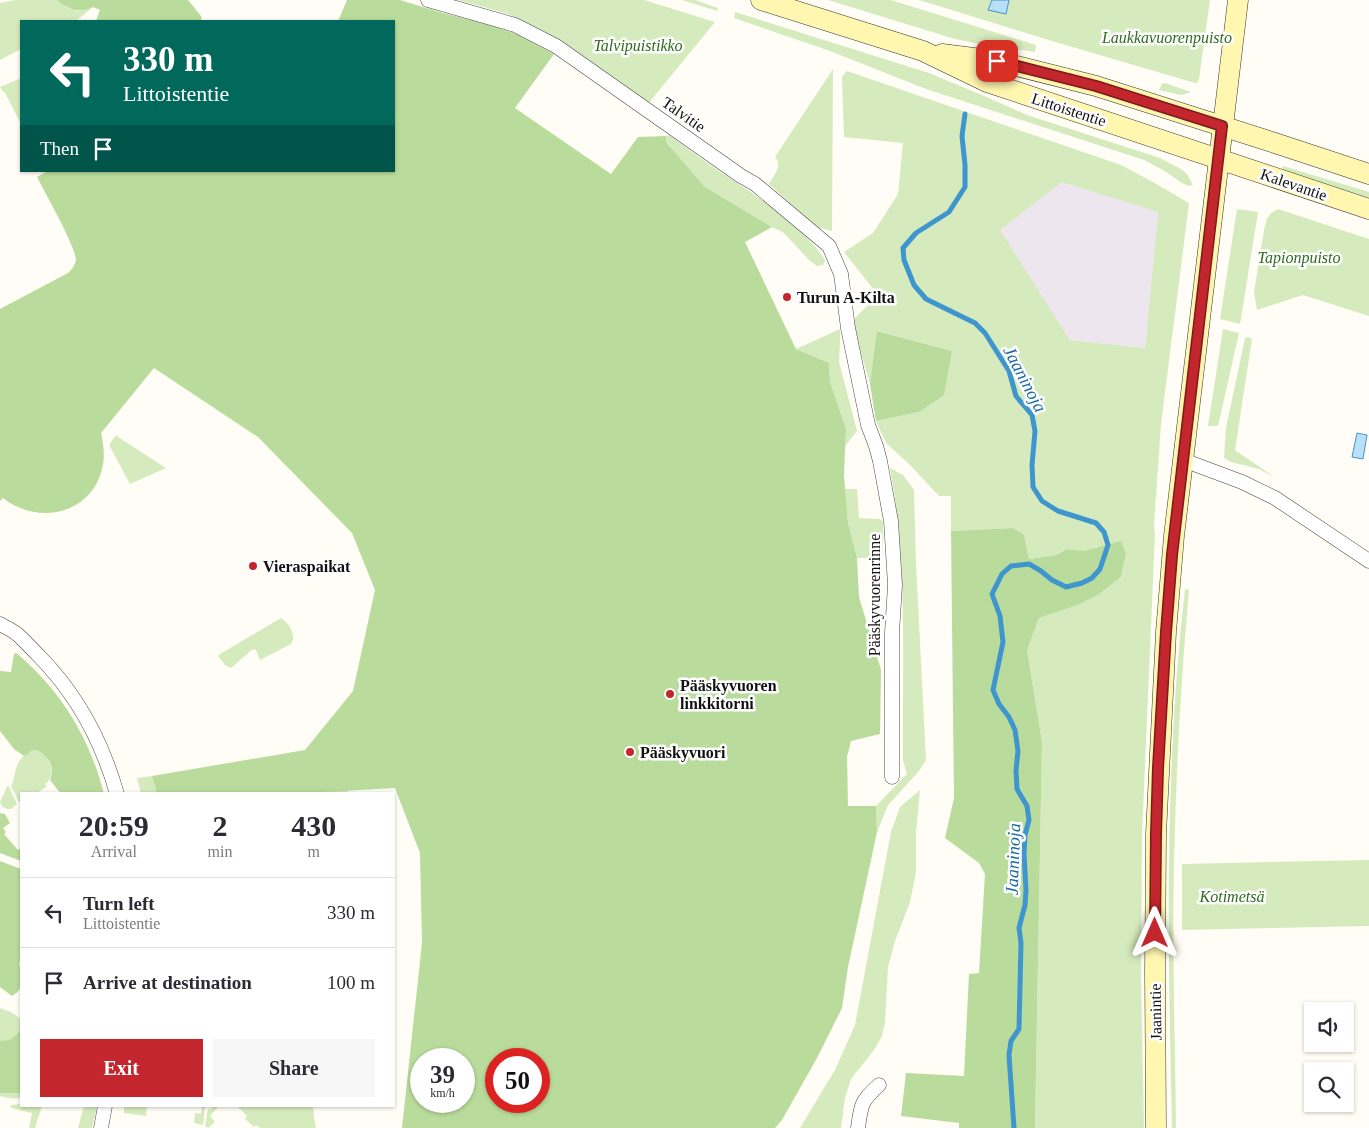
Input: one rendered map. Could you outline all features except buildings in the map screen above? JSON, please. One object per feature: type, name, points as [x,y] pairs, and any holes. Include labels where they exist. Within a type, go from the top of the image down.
[{"type":"main road","name":"Littoistentie","points":[[761,0],[923,51],[987,82],[1219,159]]},
{"type":"main road","name":"Jaanintie","points":[[1156,1128],[1156,834],[1166,632],[1174,536],[1238,0]]},
{"type":"main road","name":"Littoistentie","points":[[923,51],[997,61],[1096,86],[1222,126]]},
{"type":"main road","name":"Kalevantie","points":[[1222,126],[1369,174]]},
{"type":"main road","name":"Kalevantie","points":[[1219,159],[1369,209]]},
{"type":"street","name":"Talvitie","points":[[428,0],[515,25],[556,46],[741,176],[756,184],[829,246],[841,274],[848,328]]},
{"type":"street","name":"Pääskyvuorenrinne","points":[[848,328],[868,425],[876,446],[891,521],[895,585],[892,652],[892,777]]},
{"type":"street","points":[[1183,460],[1242,482],[1275,498],[1369,561]]},
{"type":"street","points":[[0,624],[16,633],[52,669],[72,694],[88,721],[112,776],[116,792]]},
{"type":"street","points":[[858,1128],[860,1107],[867,1095],[879,1085]]},
{"type":"street","points":[[101,1128],[105,1107]]},
{"type":"shaded area","points":[[1062,181],[1158,212],[1145,348],[1070,340],[999,230]]},
{"type":"green space","points":[[15,0],[55,0],[80,11],[93,7],[77,20],[20,20],[20,50],[0,60],[0,3]]},
{"type":"green space","points":[[56,0],[188,0],[201,16],[202,20],[96,20],[100,10],[93,7],[74,10]]},
{"type":"green space","points":[[347,0],[400,0],[516,34],[554,54],[515,108],[611,174],[638,137],[666,136],[666,142],[705,187],[772,227],[745,242],[796,349],[829,363],[830,382],[846,429],[844,475],[848,523],[857,558],[859,597],[881,670],[880,734],[851,741],[847,757],[848,806],[876,806],[877,832],[848,967],[842,1008],[817,1058],[782,1120],[775,1128],[402,1128],[410,1054],[410,1113],[475,1113],[475,1048],[411,1048],[422,943],[420,853],[395,788],[324,792],[156,792],[152,776],[305,750],[353,691],[375,590],[352,533],[258,437],[154,368],[101,433],[104,452],[98,481],[89,494],[78,504],[64,510],[49,513],[33,512],[18,507],[3,498],[0,501],[0,309],[68,273],[76,260],[66,232],[37,177],[46,172],[395,172],[395,20],[338,20]]},
{"type":"green space","name":"Talvipuistikko","points":[[458,0],[644,0],[715,22],[648,104],[517,18]]},
{"type":"green space","points":[[682,0],[695,0],[718,8],[717,11]]},
{"type":"green space","points":[[828,0],[891,0],[1036,45],[1035,52],[955,39]]},
{"type":"green space","name":"Laukkavuorenpuisto","points":[[919,0],[1210,0],[1199,79],[1195,83]]},
{"type":"green space","points":[[735,12],[929,73],[1027,115],[1160,158],[1181,169],[1187,174],[1193,185],[1189,186],[1182,183],[1144,160],[926,89],[830,51],[734,18]]},
{"type":"green space","points":[[833,69],[832,231],[816,227],[769,184],[778,167],[775,157]]},
{"type":"green space","points":[[847,71],[1121,165],[1189,203],[1161,424],[1154,525],[1142,835],[1141,978],[1144,1128],[1035,1128],[1042,742],[1027,650],[1039,618],[1078,605],[1098,595],[1121,577],[1126,554],[1099,548],[1084,551],[1067,549],[1056,555],[1029,559],[1024,536],[1013,528],[951,531],[951,496],[939,496],[886,443],[876,421],[919,412],[952,351],[878,331],[870,384],[853,325],[855,318],[878,295],[844,252],[873,233],[898,194],[903,143],[844,137],[842,77]],"holes":[[[1062,182],[1158,212],[1145,348],[1070,340],[1000,230]]]},
{"type":"green space","points":[[20,78],[20,122],[4,91],[0,87]]},
{"type":"green space","points":[[1165,83],[1191,92],[1181,95],[1159,90],[1162,84]]},
{"type":"green space","points":[[669,135],[778,212],[815,247],[825,260],[823,265],[817,266],[809,260],[784,233],[705,187],[666,142],[666,136]]},
{"type":"green space","points":[[1283,166],[1369,192],[1369,198],[1282,170]]},
{"type":"green space","points":[[1237,209],[1258,212],[1240,324],[1220,319]]},
{"type":"green space","name":"Tapionpuisto","points":[[1278,209],[1369,239],[1369,316],[1303,295],[1257,310],[1254,292],[1264,230],[1270,214]]},
{"type":"green space","points":[[840,329],[839,362],[857,431],[845,446],[846,429],[830,382],[829,363],[796,349]]},
{"type":"green space","points":[[1223,329],[1239,333],[1218,426],[1208,426]]},
{"type":"green space","points":[[877,331],[952,351],[944,395],[919,412],[876,421],[870,384]]},
{"type":"green space","points":[[1245,338],[1252,339],[1235,450],[1274,477],[1259,469],[1231,462],[1224,458],[1226,428]]},
{"type":"green space","points":[[116,435],[166,468],[130,484],[109,445]]},
{"type":"green space","points":[[890,468],[903,475],[914,490],[926,760],[919,771],[888,805],[877,832],[876,806],[907,774],[903,760],[902,577],[896,504]]},
{"type":"green space","points":[[845,489],[857,489],[859,518],[880,519],[883,522],[883,558],[857,558],[848,523]]},
{"type":"green space","points":[[1013,528],[1024,535],[1029,559],[1056,555],[1067,549],[1084,551],[1121,541],[1126,554],[1121,577],[1098,595],[1078,605],[1039,618],[1027,650],[1042,742],[1035,1128],[959,1128],[959,1123],[901,1116],[906,1073],[964,1076],[969,974],[979,973],[985,874],[979,863],[945,838],[954,798],[951,531]]},
{"type":"green space","points":[[1185,589],[1189,590],[1179,726],[1174,862],[1173,962],[1176,1128],[1172,1128],[1169,859],[1178,656]]},
{"type":"green space","points":[[281,618],[291,630],[293,640],[291,644],[260,660],[256,650],[253,649],[231,668],[225,665],[218,656],[220,654]]},
{"type":"green space","points":[[16,653],[32,667],[46,682],[71,716],[91,753],[103,792],[59,792],[50,780],[52,768],[47,758],[35,750],[24,756],[14,749],[0,731],[0,671],[11,672],[14,654]]},
{"type":"green space","points":[[35,750],[40,752],[48,760],[52,770],[51,775],[45,784],[47,786],[39,792],[20,792],[19,802],[11,786],[20,761]]},
{"type":"green space","points":[[152,776],[156,792],[140,792],[137,778]]},
{"type":"green space","points":[[8,785],[17,804],[11,809],[4,808],[0,802]]},
{"type":"green space","points":[[347,790],[348,792],[318,792]]},
{"type":"green space","points":[[920,790],[916,832],[916,872],[910,902],[895,941],[888,967],[885,1022],[882,1036],[874,1050],[851,1079],[845,1098],[841,1128],[800,1128],[835,1070],[855,1025],[891,832],[900,807]]},
{"type":"green space","points":[[0,813],[5,814],[10,823],[3,828],[6,832],[4,834],[18,850],[20,849],[20,861],[0,853]]},
{"type":"green space","name":"Kotimetsä","points":[[1369,860],[1369,926],[1182,930],[1182,864]]},
{"type":"green space","points":[[0,861],[20,869],[20,988],[12,996],[0,987]]},
{"type":"green space","points":[[0,1008],[20,1018],[20,1028],[10,1040],[0,1041]]},
{"type":"green space","points":[[20,1028],[20,1093],[0,1093],[0,1041],[13,1038]]},
{"type":"green space","points":[[0,1093],[20,1093],[20,1098],[0,1096]]},
{"type":"green space","points":[[11,1105],[42,1107],[35,1128],[29,1128],[32,1113],[11,1108]]},
{"type":"green space","points":[[84,1107],[97,1107],[92,1128],[78,1128]]},
{"type":"green space","points":[[124,1107],[147,1107],[146,1116],[124,1113]]},
{"type":"green space","points":[[202,1107],[205,1107],[203,1125],[194,1123],[195,1113],[201,1114]]},
{"type":"green space","points":[[212,1107],[218,1107],[210,1116],[215,1122],[208,1128],[205,1126],[208,1109],[211,1110]]},
{"type":"green space","points":[[238,1107],[313,1107],[316,1128],[260,1128],[256,1125],[254,1127],[245,1119],[247,1116]]},
{"type":"water","points":[[992,0],[1009,0],[1006,14],[988,10]]},
{"type":"water","points":[[1357,433],[1367,435],[1363,459],[1352,457]]},
{"type":"waterway","name":"Jaaninoja","points":[[965,114],[962,136],[965,187],[949,212],[916,233],[903,248],[904,260],[914,285],[926,299],[975,323],[985,333],[1009,371],[1016,396],[1032,415],[1035,431],[1032,465],[1033,487],[1042,501],[1058,511],[1096,523],[1104,532],[1108,545],[1100,569],[1092,578],[1082,583],[1066,587],[1029,564],[1011,566],[1002,574],[992,594],[1000,616],[1003,642],[993,690],[1015,730],[1018,751],[1017,789],[1027,806],[1029,820],[1025,835],[1024,854],[1025,905],[1019,928],[1021,943],[1019,1029],[1011,1041],[1009,1055],[1014,1128]]},
{"type":"place","name":"Turun A-Kilta","points":[[787,297]]},
{"type":"place","name":"Vieraspaikat","points":[[253,566]]},
{"type":"place","name":"Pääskyvuoren linkkitorni","points":[[670,694]]},
{"type":"place","name":"Pääskyvuori","points":[[630,752]]},
{"type":"route","points":[[997,61],[1096,86],[1222,126],[1172,555],[1158,768],[1155,933]]}]
